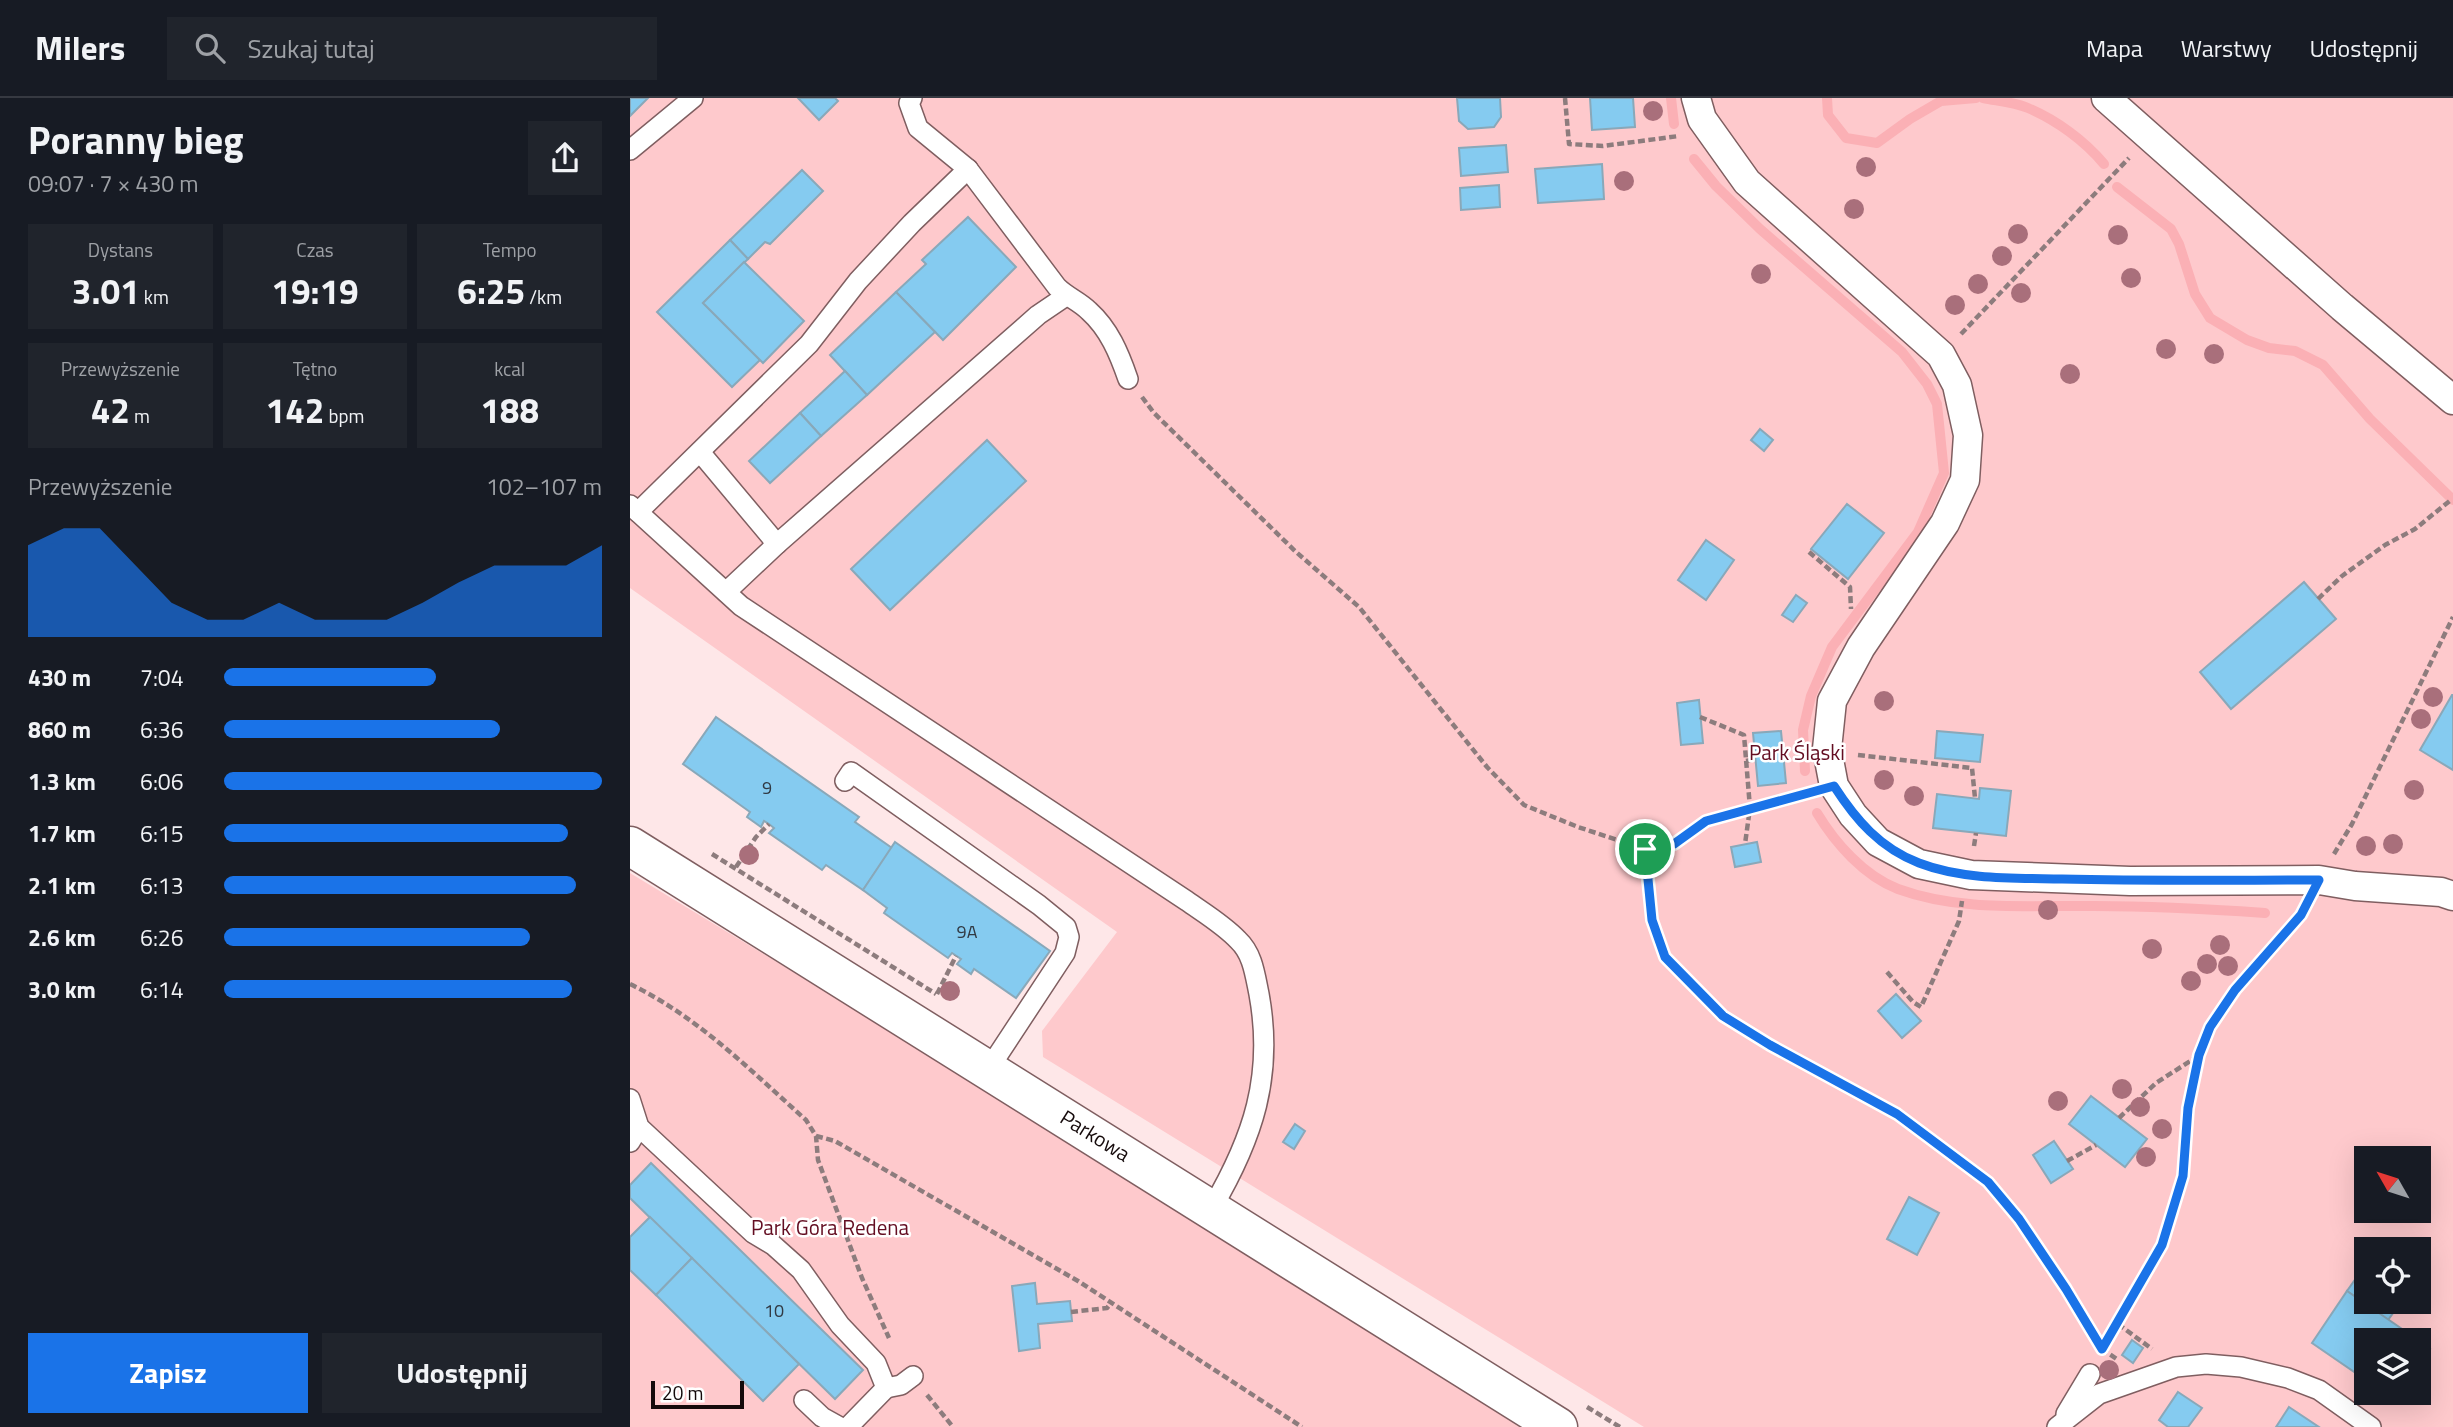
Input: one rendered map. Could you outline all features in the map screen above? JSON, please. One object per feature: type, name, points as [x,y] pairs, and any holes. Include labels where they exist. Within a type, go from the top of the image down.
[{"type":"street","points":[[2106,98],[2342,307],[2453,400]]},
{"type":"street","points":[[1699,108],[1747,182],[1941,355],[1957,385],[1968,435],[1965,480],[1945,523],[1846,670],[1832,701],[1828,749],[1834,786],[1853,816],[1878,842],[1920,864],[1970,875],[2130,881],[2319,880],[2355,886],[2441,892],[2453,896]]},
{"type":"street","name":"Parkowa","points":[[630,846],[1558,1427]]},
{"type":"lane","points":[[630,150],[693,98]]},
{"type":"lane","points":[[912,98],[909,103],[918,128],[968,169],[1066,296],[1088,309],[1106,330],[1128,379]]},
{"type":"lane","points":[[968,169],[858,281],[809,344],[700,452],[634,509],[741,606],[1186,901],[1240,941],[1253,964],[1264,1024],[1263,1074],[1254,1124],[1241,1157],[1212,1208]]},
{"type":"lane","points":[[726,592],[1038,315],[1066,296]]},
{"type":"lane","points":[[700,452],[777,544]]},
{"type":"lane","points":[[845,781],[851,772],[1017,897],[1066,927],[1069,937],[1060,965],[1008,1036],[988,1070]]},
{"type":"lane","points":[[630,1099],[635,1134],[801,1270],[840,1325],[876,1363],[886,1388]]},
{"type":"lane","points":[[2060,1424],[2099,1394],[2176,1367],[2207,1364],[2241,1367],[2288,1378],[2319,1390],[2371,1427]]},
{"type":"lane","points":[[2060,1424],[2090,1374]]},
{"type":"lane","points":[[848,1427],[886,1388],[901,1385],[913,1376]]},
{"type":"lane","points":[[804,1400],[822,1417],[840,1427]]},
{"type":"path","points":[[1565,98],[1569,144],[1603,146],[1677,138],[1699,108]]},
{"type":"path","points":[[1941,355],[2149,137]]},
{"type":"path","points":[[1128,379],[1154,413],[1251,510],[1359,607],[1487,767],[1524,805],[1577,827],[1645,849],[1674,844],[1706,821],[1834,786]]},
{"type":"path","points":[[2318,599],[2342,576],[2385,545],[2416,529],[2452,499]]},
{"type":"path","points":[[1809,552],[1850,587],[1851,610]]},
{"type":"path","points":[[2090,1374],[2162,1245],[2183,1176],[2188,1108],[2199,1055],[2210,1027],[2235,990],[2301,915],[2353,824],[2453,617]]},
{"type":"path","points":[[1700,717],[1744,735],[1750,808],[1745,844]]},
{"type":"path","points":[[1828,749],[1842,753],[1972,768],[1975,776],[1975,798]]},
{"type":"path","points":[[1746,761],[1756,759]]},
{"type":"path","points":[[1959,760],[1959,767]]},
{"type":"path","points":[[736,867],[756,837],[769,824]]},
{"type":"path","points":[[1645,849],[1652,920],[1665,957],[1723,1016],[1770,1045],[1897,1114],[1988,1182],[2019,1219],[2102,1349]]},
{"type":"path","points":[[1887,972],[1913,1002],[1921,1007],[1959,921],[1963,892]]},
{"type":"path","points":[[937,994],[956,956]]},
{"type":"path","points":[[630,984],[654,995],[705,1030],[806,1119],[816,1136],[818,1160],[884,1330],[913,1376],[953,1427]]},
{"type":"path","points":[[2119,1118],[2156,1083],[2199,1055]]},
{"type":"path","points":[[816,1136],[835,1141],[1078,1281],[1302,1427]]},
{"type":"path","points":[[2067,1161],[2096,1145]]},
{"type":"path","points":[[1071,1312],[1107,1308],[1111,1303]]},
{"type":"path","points":[[2118,1324],[2152,1349],[2146,1357]]},
{"type":"green space","name":"Park Śląski","points":[[630,98],[2453,98],[2453,1427],[1644,1427],[1043,1057],[1042,1031],[1117,932],[630,588]]},
{"type":"green space","name":"Park Góra Redena","points":[[630,873],[1128,1175],[1523,1427],[630,1427]]},
{"type":"building","points":[[630,98],[648,98],[630,116]]},
{"type":"building","points":[[798,98],[835,98],[838,101],[819,120]]},
{"type":"building","points":[[1457,98],[1500,98],[1501,117],[1494,127],[1468,129],[1459,121]]},
{"type":"building","points":[[1590,98],[1633,98],[1635,127],[1592,130]]},
{"type":"building","points":[[1506,145],[1508,172],[1461,176],[1459,148]]},
{"type":"building","points":[[1602,164],[1604,199],[1538,203],[1535,169]]},
{"type":"building","points":[[802,170],[823,191],[770,244],[765,242],[748,259],[730,240]]},
{"type":"building","points":[[1499,185],[1500,207],[1461,210],[1460,188]]},
{"type":"building","points":[[968,217],[1016,267],[943,340],[896,292],[926,264],[922,260]]},
{"type":"building","points":[[730,240],[748,259],[703,303],[760,360],[732,387],[657,312]]},
{"type":"building","points":[[744,262],[804,321],[763,363],[703,303]]},
{"type":"building","points":[[896,292],[935,332],[867,395],[830,355]]},
{"type":"building","points":[[845,371],[867,395],[821,436],[800,413]]},
{"type":"building","points":[[800,413],[821,436],[770,483],[749,461]]},
{"type":"building","points":[[1760,429],[1773,440],[1764,451],[1751,440]]},
{"type":"building","points":[[987,440],[1026,481],[890,610],[851,569]]},
{"type":"building","points":[[1847,504],[1884,533],[1848,579],[1811,549]]},
{"type":"building","points":[[1706,540],[1734,560],[1706,600],[1678,580]]},
{"type":"building","points":[[2304,582],[2336,619],[2231,709],[2200,672]]},
{"type":"building","points":[[1796,595],[1807,603],[1793,622],[1782,615]]},
{"type":"building","points":[[2453,695],[2453,770],[2420,750]]},
{"type":"building","points":[[1699,700],[1703,743],[1681,745],[1677,703]]},
{"type":"building","points":[[716,717],[859,817],[855,822],[892,848],[863,890],[826,865],[822,870],[769,833],[774,828],[764,821],[761,827],[747,817],[750,812],[683,764]]},
{"type":"building","points":[[1781,731],[1786,783],[1758,786],[1753,733]]},
{"type":"building","points":[[1937,731],[1983,735],[1980,762],[1935,758]]},
{"type":"building","points":[[1980,788],[2011,791],[2006,836],[1933,828],[1937,794],[1979,799]]},
{"type":"building","points":[[895,842],[1050,951],[1016,998],[974,969],[971,974],[957,964],[961,959],[952,953],[948,958],[884,913],[887,908],[863,890]]},
{"type":"building","points":[[1757,842],[1761,862],[1735,867],[1731,847]]},
{"type":"building","points":[[1896,994],[1921,1021],[1902,1038],[1878,1011]]},
{"type":"building","points":[[2091,1096],[2147,1139],[2125,1167],[2069,1124]]},
{"type":"building","points":[[1295,1124],[1305,1131],[1294,1149],[1283,1142]]},
{"type":"building","points":[[2054,1141],[2073,1169],[2051,1183],[2033,1155]]},
{"type":"building","points":[[651,1163],[863,1370],[835,1399],[630,1198],[630,1185]]},
{"type":"building","points":[[1909,1197],[1939,1213],[1917,1255],[1887,1239]]},
{"type":"building","points":[[650,1217],[692,1258],[656,1295],[630,1270],[630,1237]]},
{"type":"building","points":[[692,1258],[799,1364],[763,1401],[656,1295]]},
{"type":"building","points":[[2354,1281],[2354,1296],[2347,1291]]},
{"type":"building","points":[[1035,1283],[1037,1304],[1070,1301],[1072,1321],[1038,1324],[1040,1348],[1019,1351],[1012,1286]]},
{"type":"building","points":[[2347,1291],[2354,1296],[2354,1314],[2380,1314],[2401,1328],[2354,1328],[2354,1372],[2312,1343]]},
{"type":"building","points":[[2380,1314],[2392,1314],[2388,1320]]},
{"type":"building","points":[[2132,1340],[2143,1348],[2133,1363],[2122,1355]]},
{"type":"building","points":[[2178,1392],[2202,1408],[2188,1427],[2168,1427],[2159,1420]]},
{"type":"building","points":[[2289,1407],[2319,1427],[2276,1427]]},
{"type":"waterway","points":[[1671,98],[1674,124]]},
{"type":"waterway","points":[[1827,98],[1828,115],[1846,138],[1877,143],[1941,101],[1976,98]]},
{"type":"waterway","points":[[1983,98],[2023,106],[2049,118],[2079,139],[2104,164]]},
{"type":"waterway","points":[[1694,159],[1716,186],[1760,229],[1902,352],[1927,384],[1937,404],[1944,473],[1918,532],[1832,647],[1811,696],[1803,730],[1805,771]]},
{"type":"waterway","points":[[2117,187],[2171,229],[2179,244],[2195,294],[2210,318],[2247,340],[2269,348],[2295,351],[2323,365],[2370,419],[2453,500]]},
{"type":"waterway","points":[[1817,813],[1832,836],[1862,867],[1885,883],[1922,896],[1995,906],[2137,907],[2265,913]]},
{"type":"route","points":[[1834,786],[1853,816],[1878,842],[1920,864],[1970,875],[2130,881],[2319,880],[2301,915],[2235,990],[2210,1027],[2199,1055],[2188,1108],[2183,1176],[2162,1245],[2138,1291],[2102,1349],[2019,1219],[1988,1182],[1897,1114],[1770,1045],[1723,1016],[1665,957],[1652,920],[1645,849],[1674,844],[1706,821],[1834,786]]}]
